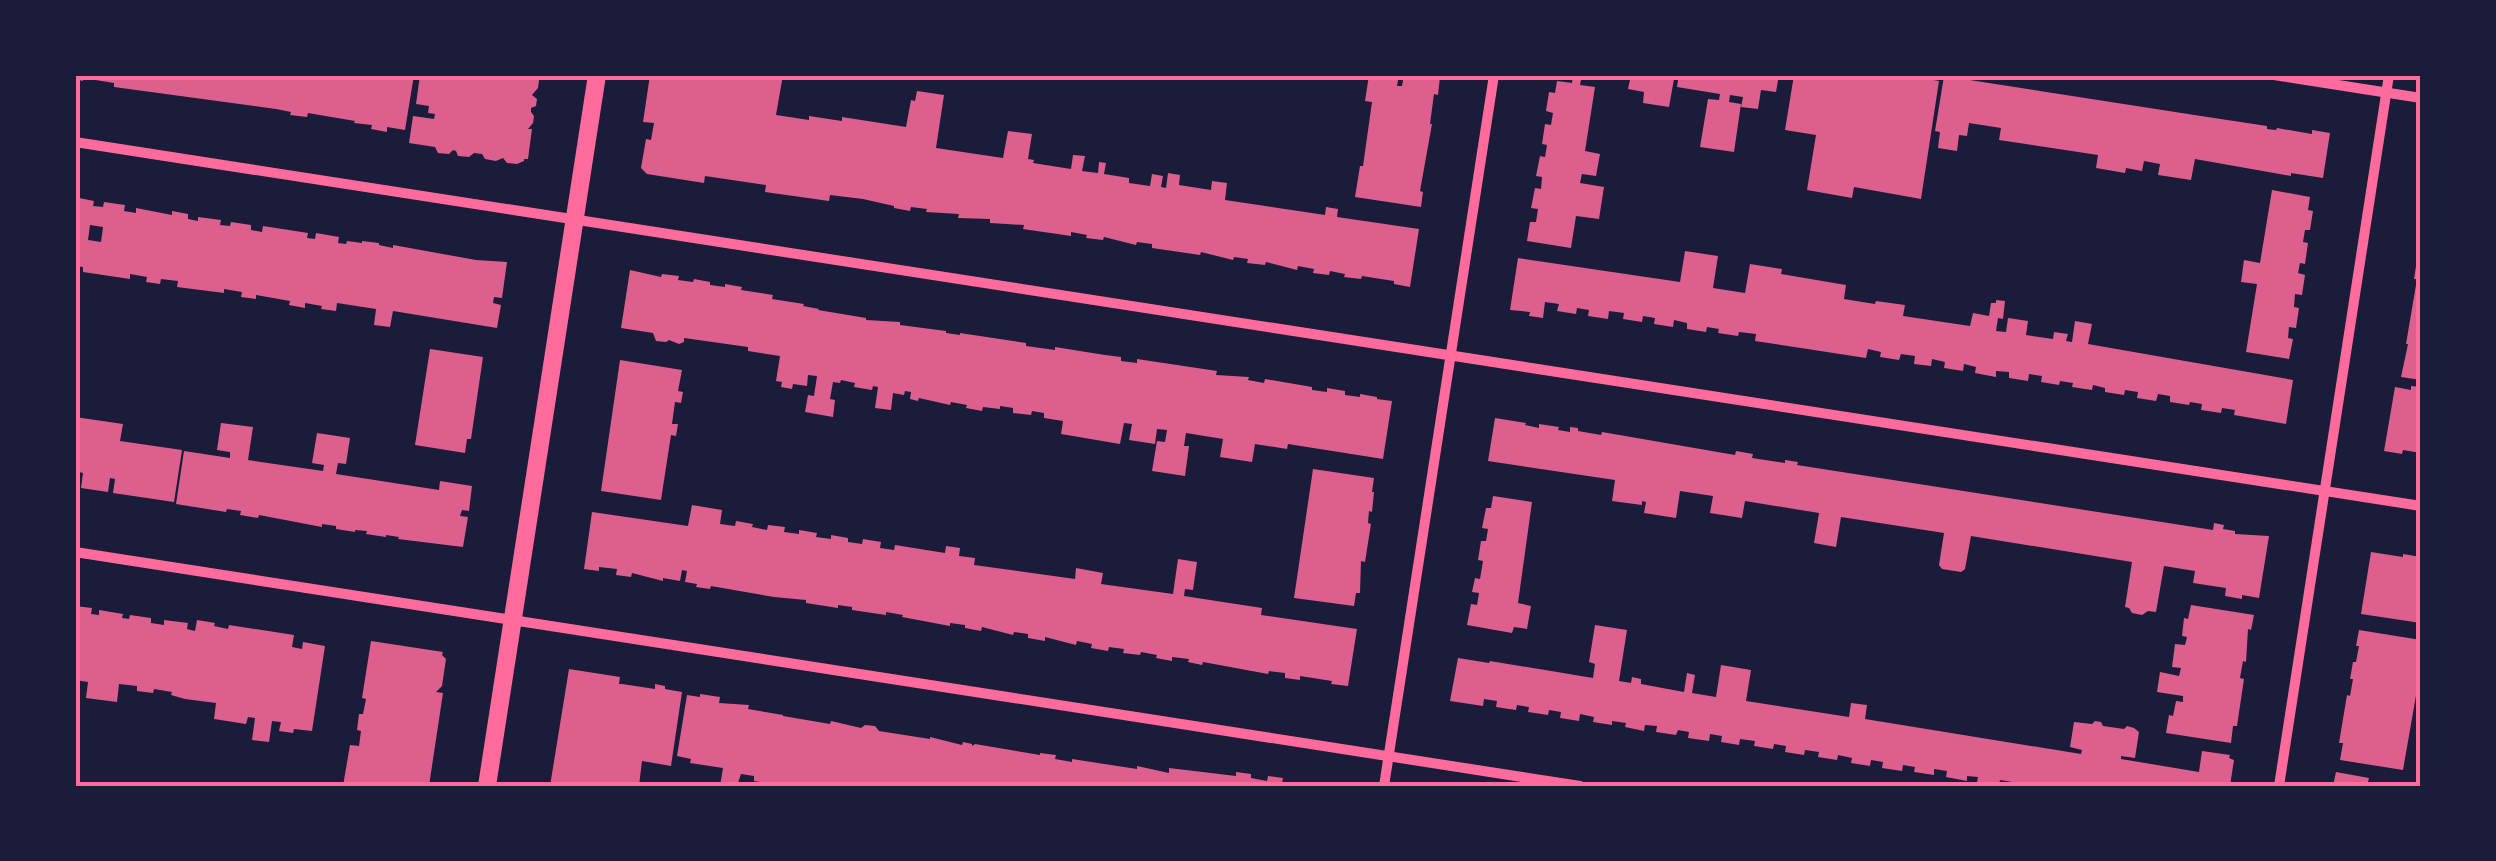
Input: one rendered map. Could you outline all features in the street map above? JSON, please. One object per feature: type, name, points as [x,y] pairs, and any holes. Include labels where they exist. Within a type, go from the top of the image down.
[{"type":"street","points":[[487,786],[597,75]]},
{"type":"street","points":[[1384,786],[1494,75]]},
{"type":"street","points":[[2274,75],[2421,98]]},
{"type":"street","points":[[2279,786],[2389,75]]},
{"type":"street","points":[[75,142],[2421,506]]},
{"type":"street","points":[[75,552],[1580,786]]},
{"type":"building","points":[[75,75],[414,75],[405,130],[387,127],[387,132],[355,121],[308,113],[307,117],[290,115],[291,112],[276,109],[114,87],[114,83],[75,79]]},
{"type":"building","points":[[420,75],[536,75],[539,80],[532,95],[537,99],[536,106],[531,108],[534,116],[528,129],[532,129],[528,159],[507,163],[503,158],[496,161],[474,153],[469,157],[458,156],[453,150],[449,154],[438,153],[435,147],[409,143],[413,116],[434,119],[435,114],[428,113],[429,106],[416,104]]},
{"type":"building","points":[[650,75],[783,75],[776,115],[842,121],[842,117],[906,127],[911,100],[915,101],[917,91],[944,95],[936,148],[1003,158],[1008,131],[1032,134],[1028,159],[1033,163],[1071,169],[1073,155],[1085,156],[1082,171],[1098,173],[1099,162],[1106,163],[1104,174],[1129,178],[1129,183],[1150,186],[1152,174],[1163,176],[1161,187],[1166,188],[1168,173],[1180,175],[1179,185],[1211,190],[1212,181],[1227,183],[1225,200],[1325,215],[1326,207],[1338,209],[1337,217],[1419,229],[1410,287],[1362,276],[1344,277],[1345,274],[1330,271],[1329,275],[1313,273],[1314,269],[1298,266],[1297,270],[1266,262],[1247,263],[1248,259],[1152,248],[1152,244],[1023,229],[1024,225],[958,218],[959,214],[926,212],[927,209],[911,207],[910,211],[863,199],[830,195],[829,201],[765,192],[766,185],[705,176],[704,183],[647,174],[641,168],[646,139],[651,140],[654,123],[643,122]]},
{"type":"building","points":[[1369,75],[1399,75],[1397,86],[1402,86],[1404,75],[1440,77],[1438,95],[1434,94],[1421,207],[1355,197],[1372,102],[1365,101]]},
{"type":"building","points":[[1573,75],[1582,75],[1580,85],[1595,87],[1585,151],[1600,154],[1596,176],[1582,174],[1580,183],[1604,187],[1599,219],[1576,216],[1571,248],[1527,241],[1530,222],[1536,222],[1538,209],[1531,208],[1535,188],[1541,189],[1542,177],[1536,176],[1540,156],[1545,157],[1545,124],[1551,125],[1553,113],[1546,111],[1549,92],[1555,93],[1557,81],[1572,83]]},
{"type":"building","points":[[1631,75],[1779,75],[1776,92],[1761,90],[1758,109],[1741,107],[1743,97],[1730,95],[1729,102],[1741,104],[1734,152],[1700,147],[1708,99],[1719,100],[1720,94],[1677,87],[1678,80],[1674,79],[1669,107],[1643,103],[1644,92],[1628,89]]},
{"type":"building","points":[[1794,75],[1905,75],[1939,81],[1921,199],[1854,187],[1852,198],[1807,190],[1816,135],[1785,130]]},
{"type":"building","points":[[1944,76],[2267,129],[2330,133],[2323,178],[2195,159],[2191,180],[2158,175],[2160,164],[2144,161],[2142,171],[2126,168],[2125,173],[2096,168],[2098,155],[1999,140],[2001,128],[1969,123],[1967,136],[1959,135],[1957,151],[1938,148],[1940,132],[1935,131]]},
{"type":"building","points":[[2272,190],[2310,197],[2308,210],[2313,211],[2303,242],[2308,243],[2305,264],[2300,263],[2298,273],[2305,275],[2302,295],[2295,294],[2294,307],[2299,308],[2296,328],[2289,327],[2288,338],[2293,339],[2289,359],[2246,352],[2257,284],[2241,282],[2244,260],[2260,263]]},
{"type":"building","points":[[79,198],[94,201],[93,206],[103,207],[104,202],[125,205],[124,211],[136,213],[136,208],[172,215],[172,211],[198,221],[198,217],[221,220],[220,225],[251,225],[251,230],[262,232],[263,226],[308,233],[307,238],[315,239],[316,233],[339,237],[338,243],[362,241],[507,262],[502,298],[494,297],[493,303],[501,305],[497,328],[393,311],[390,327],[374,325],[376,309],[337,303],[336,311],[305,303],[305,308],[256,295],[256,299],[241,297],[242,292],[224,289],[224,293],[177,287],[178,281],[161,279],[160,284],[130,274],[130,279],[83,272],[83,267],[75,266]],"holes":[[[90,225],[103,227],[101,242],[88,240]]]},
{"type":"building","points":[[2421,247],[2421,380],[2401,377]]},
{"type":"building","points":[[1685,251],[1718,256],[1713,288],[1745,293],[1750,264],[1782,269],[1781,274],[1846,285],[1844,299],[1905,305],[1903,316],[1970,326],[1973,313],[1989,316],[1991,303],[2005,301],[2003,319],[1998,318],[1996,331],[2006,332],[2008,318],[2028,321],[2026,335],[2053,339],[2054,332],[2068,334],[2066,341],[2072,342],[2075,321],[2092,324],[2088,344],[2293,380],[2286,424],[2234,415],[2235,410],[2201,410],[2202,404],[2170,402],[2170,396],[2158,394],[2156,401],[2137,398],[2138,392],[2125,390],[2124,395],[2093,385],[2092,390],[2072,387],[2073,383],[2041,382],[2042,376],[2029,374],[2028,381],[2009,378],[2009,372],[1996,371],[1996,377],[1975,373],[1976,367],[1964,364],[1963,371],[1944,368],[1945,362],[1932,359],[1931,366],[1914,364],[1915,356],[1901,354],[1899,360],[1880,357],[1881,352],[1868,349],[1866,358],[1755,341],[1756,334],[1739,332],[1738,336],[1707,327],[1706,332],[1687,329],[1687,323],[1674,320],[1673,327],[1654,324],[1655,318],[1643,316],[1642,322],[1623,319],[1624,313],[1609,311],[1608,319],[1588,316],[1589,310],[1577,308],[1576,314],[1557,311],[1559,304],[1545,302],[1543,318],[1510,310],[1518,258],[1680,282]]},
{"type":"building","points":[[630,270],[742,287],[741,290],[773,295],[772,299],[866,320],[900,322],[1026,346],[1121,357],[1121,361],[1137,363],[1137,359],[1217,371],[1216,375],[1249,377],[1248,380],[1264,383],[1265,379],[1312,390],[1327,392],[1327,388],[1345,391],[1345,395],[1377,397],[1392,401],[1383,459],[1288,444],[1287,449],[1255,444],[1252,462],[1220,457],[1223,439],[1186,433],[1184,446],[1189,446],[1185,476],[1152,471],[1157,441],[1165,442],[1167,430],[1157,429],[1155,444],[1129,440],[1132,424],[1124,423],[1120,444],[1061,434],[1063,421],[1044,418],[1044,413],[1013,413],[1013,408],[1000,406],[983,407],[982,411],[951,402],[950,405],[919,398],[918,401],[910,399],[911,392],[905,391],[904,395],[893,393],[891,410],[875,408],[878,387],[854,387],[855,383],[841,380],[833,382],[833,417],[805,412],[808,395],[814,396],[817,376],[808,375],[807,386],[781,387],[782,382],[776,381],[780,356],[684,338],[679,344],[656,341],[653,333],[621,328]]},
{"type":"building","points":[[430,349],[483,357],[471,439],[467,439],[465,453],[415,445]]},
{"type":"building","points":[[620,360],[682,370],[678,391],[683,392],[681,403],[675,402],[672,424],[678,424],[676,436],[671,435],[661,500],[601,491]]},
{"type":"building","points":[[2411,386],[2421,387],[2421,453],[2384,451],[2395,387],[2411,390]]},
{"type":"building","points":[[75,417],[123,424],[120,441],[182,450],[174,502],[113,493],[115,479],[110,478],[108,492],[81,488],[83,473],[79,472],[75,482]]},
{"type":"building","points":[[1495,418],[1539,428],[1539,424],[1570,432],[1570,427],[1578,428],[1601,435],[1602,432],[1735,455],[1736,451],[1753,454],[1752,458],[1798,462],[1797,465],[2213,530],[2214,523],[2224,525],[2223,529],[2235,534],[2269,536],[2259,598],[2225,596],[2226,588],[2193,583],[2195,571],[2164,566],[2156,612],[2142,615],[2125,607],[2132,562],[1971,536],[1965,569],[1961,572],[1939,565],[1944,533],[1841,517],[1836,547],[1814,543],[1819,513],[1745,501],[1742,518],[1710,513],[1713,496],[1680,491],[1676,518],[1644,513],[1646,502],[1642,501],[1642,505],[1612,501],[1615,480],[1488,461]]},
{"type":"building","points":[[221,423],[253,427],[248,460],[323,471],[324,465],[312,463],[317,433],[350,438],[346,464],[338,463],[336,474],[439,490],[440,481],[472,486],[469,511],[462,510],[460,516],[468,517],[463,547],[176,504],[184,451],[230,458],[230,452],[217,450]]},
{"type":"building","points":[[1313,469],[1374,478],[1368,523],[1371,524],[1365,562],[1361,561],[1360,593],[1356,593],[1354,606],[1294,598]]},
{"type":"building","points":[[1493,496],[1532,502],[1518,603],[1531,606],[1527,629],[1514,627],[1512,633],[1467,625],[1471,604],[1477,605],[1479,593],[1472,592],[1475,578],[1480,579],[1481,541],[1486,541],[1488,529],[1482,528]]},
{"type":"building","points":[[692,505],[722,510],[720,524],[735,526],[736,521],[767,530],[768,525],[785,527],[784,532],[799,534],[799,530],[817,533],[816,537],[831,539],[831,535],[862,544],[863,539],[881,542],[880,548],[894,550],[895,545],[945,553],[946,546],[960,548],[959,556],[975,558],[974,565],[1075,579],[1076,568],[1103,573],[1101,584],[1173,594],[1178,559],[1197,562],[1193,590],[1185,589],[1184,596],[1262,608],[1261,615],[1357,629],[1348,686],[1300,676],[1300,680],[1285,678],[1285,673],[1268,674],[1203,662],[1202,665],[1172,657],[1172,661],[1141,652],[1123,653],[1124,649],[1109,647],[1108,651],[1077,641],[1076,645],[1045,637],[1045,641],[1028,638],[1028,634],[1013,635],[982,627],[981,631],[886,612],[696,587],[697,584],[685,582],[687,571],[682,570],[680,581],[663,581],[632,573],[631,577],[616,575],[617,569],[584,569],[592,512],[688,526]]},
{"type":"building","points":[[2371,552],[2421,557],[2421,623],[2361,614]]},
{"type":"building","points":[[2191,605],[2254,615],[2251,630],[2248,629],[2237,726],[2233,726],[2231,743],[2166,733],[2169,715],[2173,716],[2176,701],[2183,702],[2183,696],[2157,692],[2160,672],[2179,676],[2181,668],[2172,667],[2175,644],[2185,645],[2184,618],[2188,619]]},
{"type":"building","points":[[75,606],[92,608],[91,614],[99,615],[99,610],[123,614],[122,618],[151,618],[151,623],[164,625],[164,620],[188,623],[187,629],[195,631],[197,620],[228,629],[229,625],[294,635],[292,647],[302,649],[303,642],[325,646],[312,731],[279,731],[281,722],[272,721],[269,742],[252,740],[255,718],[248,717],[246,724],[214,719],[216,703],[154,689],[153,693],[137,691],[137,686],[119,684],[117,702],[86,698],[88,682],[75,680]]},
{"type":"building","points":[[1595,625],[1627,630],[1619,681],[1631,683],[1632,677],[1641,679],[1641,684],[1684,692],[1687,673],[1695,675],[1692,693],[1716,697],[1721,665],[1751,670],[1746,701],[1849,717],[1851,703],[1867,705],[1865,719],[2081,754],[2082,750],[2070,747],[2074,722],[2095,721],[2124,729],[2127,726],[2139,732],[2135,758],[2121,759],[2199,772],[2202,751],[2230,755],[2234,760],[2230,786],[2011,786],[2012,782],[2000,780],[1999,786],[1977,782],[1978,777],[1967,776],[1967,781],[1946,777],[1947,771],[1934,769],[1934,775],[1914,772],[1915,767],[1903,765],[1902,771],[1882,768],[1883,762],[1871,760],[1870,766],[1851,763],[1852,758],[1838,755],[1837,760],[1818,757],[1819,752],[1785,752],[1786,746],[1774,744],[1773,749],[1754,746],[1755,741],[1740,739],[1739,745],[1721,742],[1722,736],[1710,734],[1709,741],[1688,738],[1689,732],[1678,730],[1676,735],[1656,732],[1657,726],[1645,725],[1644,731],[1625,727],[1626,723],[1593,722],[1594,717],[1580,714],[1579,721],[1560,718],[1561,712],[1549,710],[1548,715],[1528,712],[1529,707],[1517,705],[1516,710],[1496,707],[1497,701],[1484,699],[1483,706],[1450,701],[1458,658],[1593,678],[1595,664],[1589,662]]},
{"type":"building","points":[[2359,630],[2421,640],[2421,667],[2403,770],[2340,760],[2343,743],[2339,743]]},
{"type":"building","points":[[371,641],[443,652],[446,659],[442,686],[436,692],[443,693],[429,786],[343,786],[350,745],[359,746],[361,731],[357,730],[366,699],[362,698]]},
{"type":"building","points":[[569,669],[620,677],[619,684],[655,689],[655,684],[682,692],[671,766],[642,761],[639,786],[550,786]]},
{"type":"building","points":[[687,695],[720,697],[719,703],[749,705],[748,709],[783,716],[861,728],[875,726],[879,731],[1056,755],[1055,759],[1072,762],[1137,766],[1169,773],[1169,768],[1236,776],[1236,772],[1267,781],[1268,776],[1283,778],[1282,783],[1291,784],[771,786],[741,774],[737,786],[720,786],[723,768],[690,763],[691,759],[677,756]]},
{"type":"building","points":[[2336,772],[2369,778],[2367,786],[2333,786]]}]
